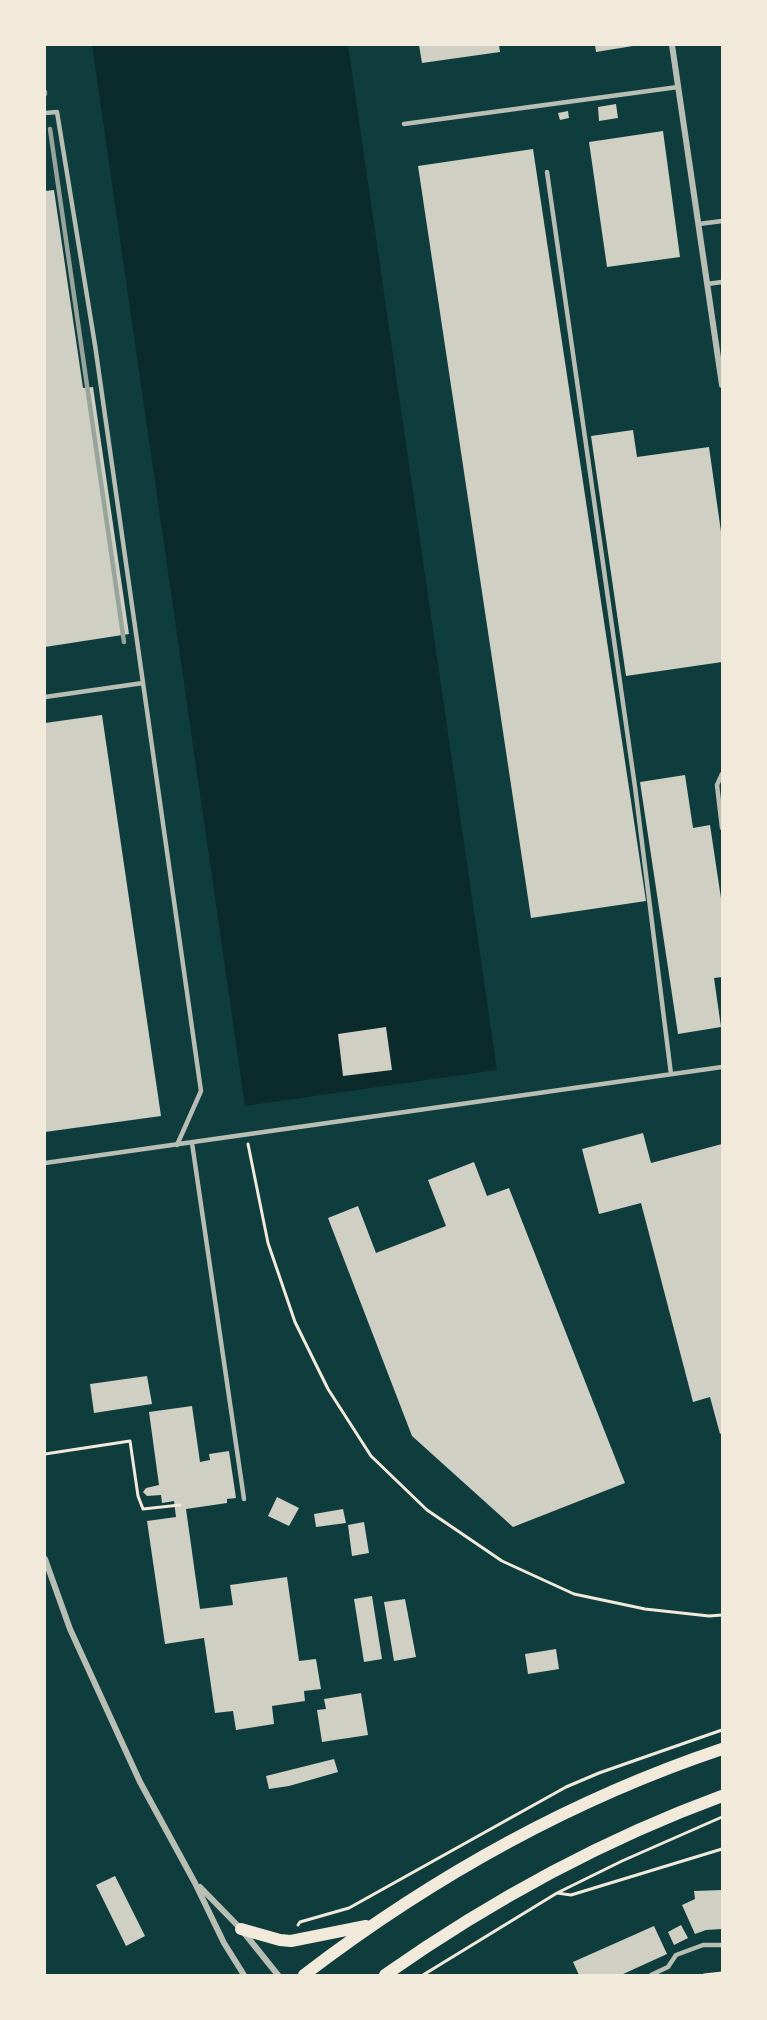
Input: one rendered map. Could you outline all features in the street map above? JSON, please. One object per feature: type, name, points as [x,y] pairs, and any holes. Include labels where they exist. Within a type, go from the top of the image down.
[{"type":"main road","points":[[304,1975],[373,1924],[478,1859],[553,1818],[653,1774],[722,1749]]},
{"type":"main road","points":[[385,1975],[474,1916],[558,1869],[646,1827],[722,1796]]},
{"type":"main road","points":[[241,1929],[291,1941],[373,1924]]},
{"type":"street","points":[[672,45],[722,385]]},
{"type":"street","points":[[45,1559],[70,1629],[140,1782],[195,1883],[224,1943],[244,1975]]},
{"type":"street","points":[[195,1883],[241,1929],[278,1975]]},
{"type":"lane","points":[[404,124],[678,87]]},
{"type":"lane","points":[[45,113],[57,112],[95,345],[201,1091],[177,1145]]},
{"type":"lane","points":[[547,172],[634,787],[671,1074]]},
{"type":"lane","points":[[699,224],[722,221]]},
{"type":"lane","points":[[707,284],[722,282]]},
{"type":"lane","points":[[45,697],[143,684]]},
{"type":"lane","points":[[722,774],[717,785],[722,828]]},
{"type":"lane","points":[[45,1163],[722,1066]]},
{"type":"lane","points":[[192,1143],[244,1499]]},
{"type":"lane","points":[[651,1975],[668,1967],[676,1955],[703,1945],[722,1945]]},
{"type":"path","points":[[246,1135],[268,1243],[295,1322],[328,1389],[371,1456],[427,1510],[512,1566],[574,1594],[645,1609],[709,1616],[722,1615]]},
{"type":"path","points":[[45,1454],[130,1441],[138,1496],[143,1509],[180,1505]]},
{"type":"path","points":[[291,1941],[300,1922],[349,1908],[566,1787],[599,1773],[722,1730]]},
{"type":"path","points":[[423,1975],[557,1893],[622,1860],[722,1817]]},
{"type":"path","points":[[557,1893],[571,1895],[722,1849]]},
{"type":"path","points":[[704,1975],[722,1973]]},
{"type":"water","points":[[92,45],[348,45],[497,1070],[245,1106]]},
{"type":"building","points":[[419,45],[499,45],[500,52],[422,63]]},
{"type":"building","points":[[595,45],[633,45],[633,46],[596,52]]},
{"type":"building","points":[[616,104],[618,118],[599,121],[598,107]]},
{"type":"building","points":[[568,111],[569,118],[560,120],[558,113]]},
{"type":"building","points":[[663,131],[680,257],[607,267],[589,142]]},
{"type":"building","points":[[533,149],[646,901],[531,918],[418,166]]},
{"type":"building","points":[[54,190],[83,388],[93,387],[129,634],[45,647],[45,191]]},
{"type":"building","points":[[633,430],[637,457],[709,447],[722,539],[722,662],[626,676],[591,436]]},
{"type":"building","points":[[102,715],[161,1116],[45,1132],[45,723]]},
{"type":"building","points":[[685,775],[693,828],[710,825],[722,905],[722,977],[714,978],[721,1027],[678,1034],[640,782]]},
{"type":"building","points":[[386,1027],[392,1070],[343,1076],[338,1034]]},
{"type":"building","points":[[643,1133],[651,1163],[722,1144],[722,1433],[720,1434],[710,1397],[693,1402],[641,1203],[599,1214],[582,1149]]},
{"type":"building","points":[[474,1162],[487,1196],[509,1188],[625,1483],[513,1527],[412,1436],[328,1218],[358,1206],[376,1253],[446,1226],[428,1180]]},
{"type":"building","points":[[147,1376],[152,1404],[94,1413],[90,1384]]},
{"type":"building","points":[[192,1406],[200,1462],[210,1460],[209,1454],[229,1451],[236,1498],[227,1499],[227,1503],[186,1509],[200,1609],[233,1605],[230,1585],[287,1577],[299,1661],[316,1659],[321,1689],[304,1691],[305,1701],[272,1706],[274,1724],[236,1730],[233,1711],[215,1713],[204,1638],[165,1644],[147,1521],[176,1517],[174,1501],[162,1503],[161,1495],[147,1496],[143,1492],[146,1488],[159,1485],[149,1412]]},
{"type":"building","points":[[277,1497],[299,1508],[289,1526],[268,1516]]},
{"type":"building","points":[[343,1509],[346,1523],[316,1527],[314,1514]]},
{"type":"building","points":[[364,1522],[369,1553],[352,1556],[348,1525]]},
{"type":"building","points":[[372,1596],[382,1659],[364,1662],[354,1599]]},
{"type":"building","points":[[405,1599],[416,1657],[394,1661],[384,1602]]},
{"type":"building","points":[[556,1649],[559,1669],[528,1674],[525,1654]]},
{"type":"building","points":[[361,1693],[368,1735],[322,1742],[317,1710],[326,1709],[324,1699]]},
{"type":"building","points":[[334,1759],[338,1772],[289,1786],[269,1789],[266,1776]]},
{"type":"building","points":[[115,1876],[145,1936],[126,1946],[96,1885]]},
{"type":"building","points":[[722,1890],[722,1929],[706,1930],[695,1934],[682,1905],[695,1899],[694,1891]]},
{"type":"building","points":[[681,1925],[688,1938],[674,1945],[668,1932]]},
{"type":"building","points":[[654,1926],[667,1954],[621,1975],[579,1975],[573,1962]]},
{"type":"railway","points":[[50,129],[124,642]]}]
